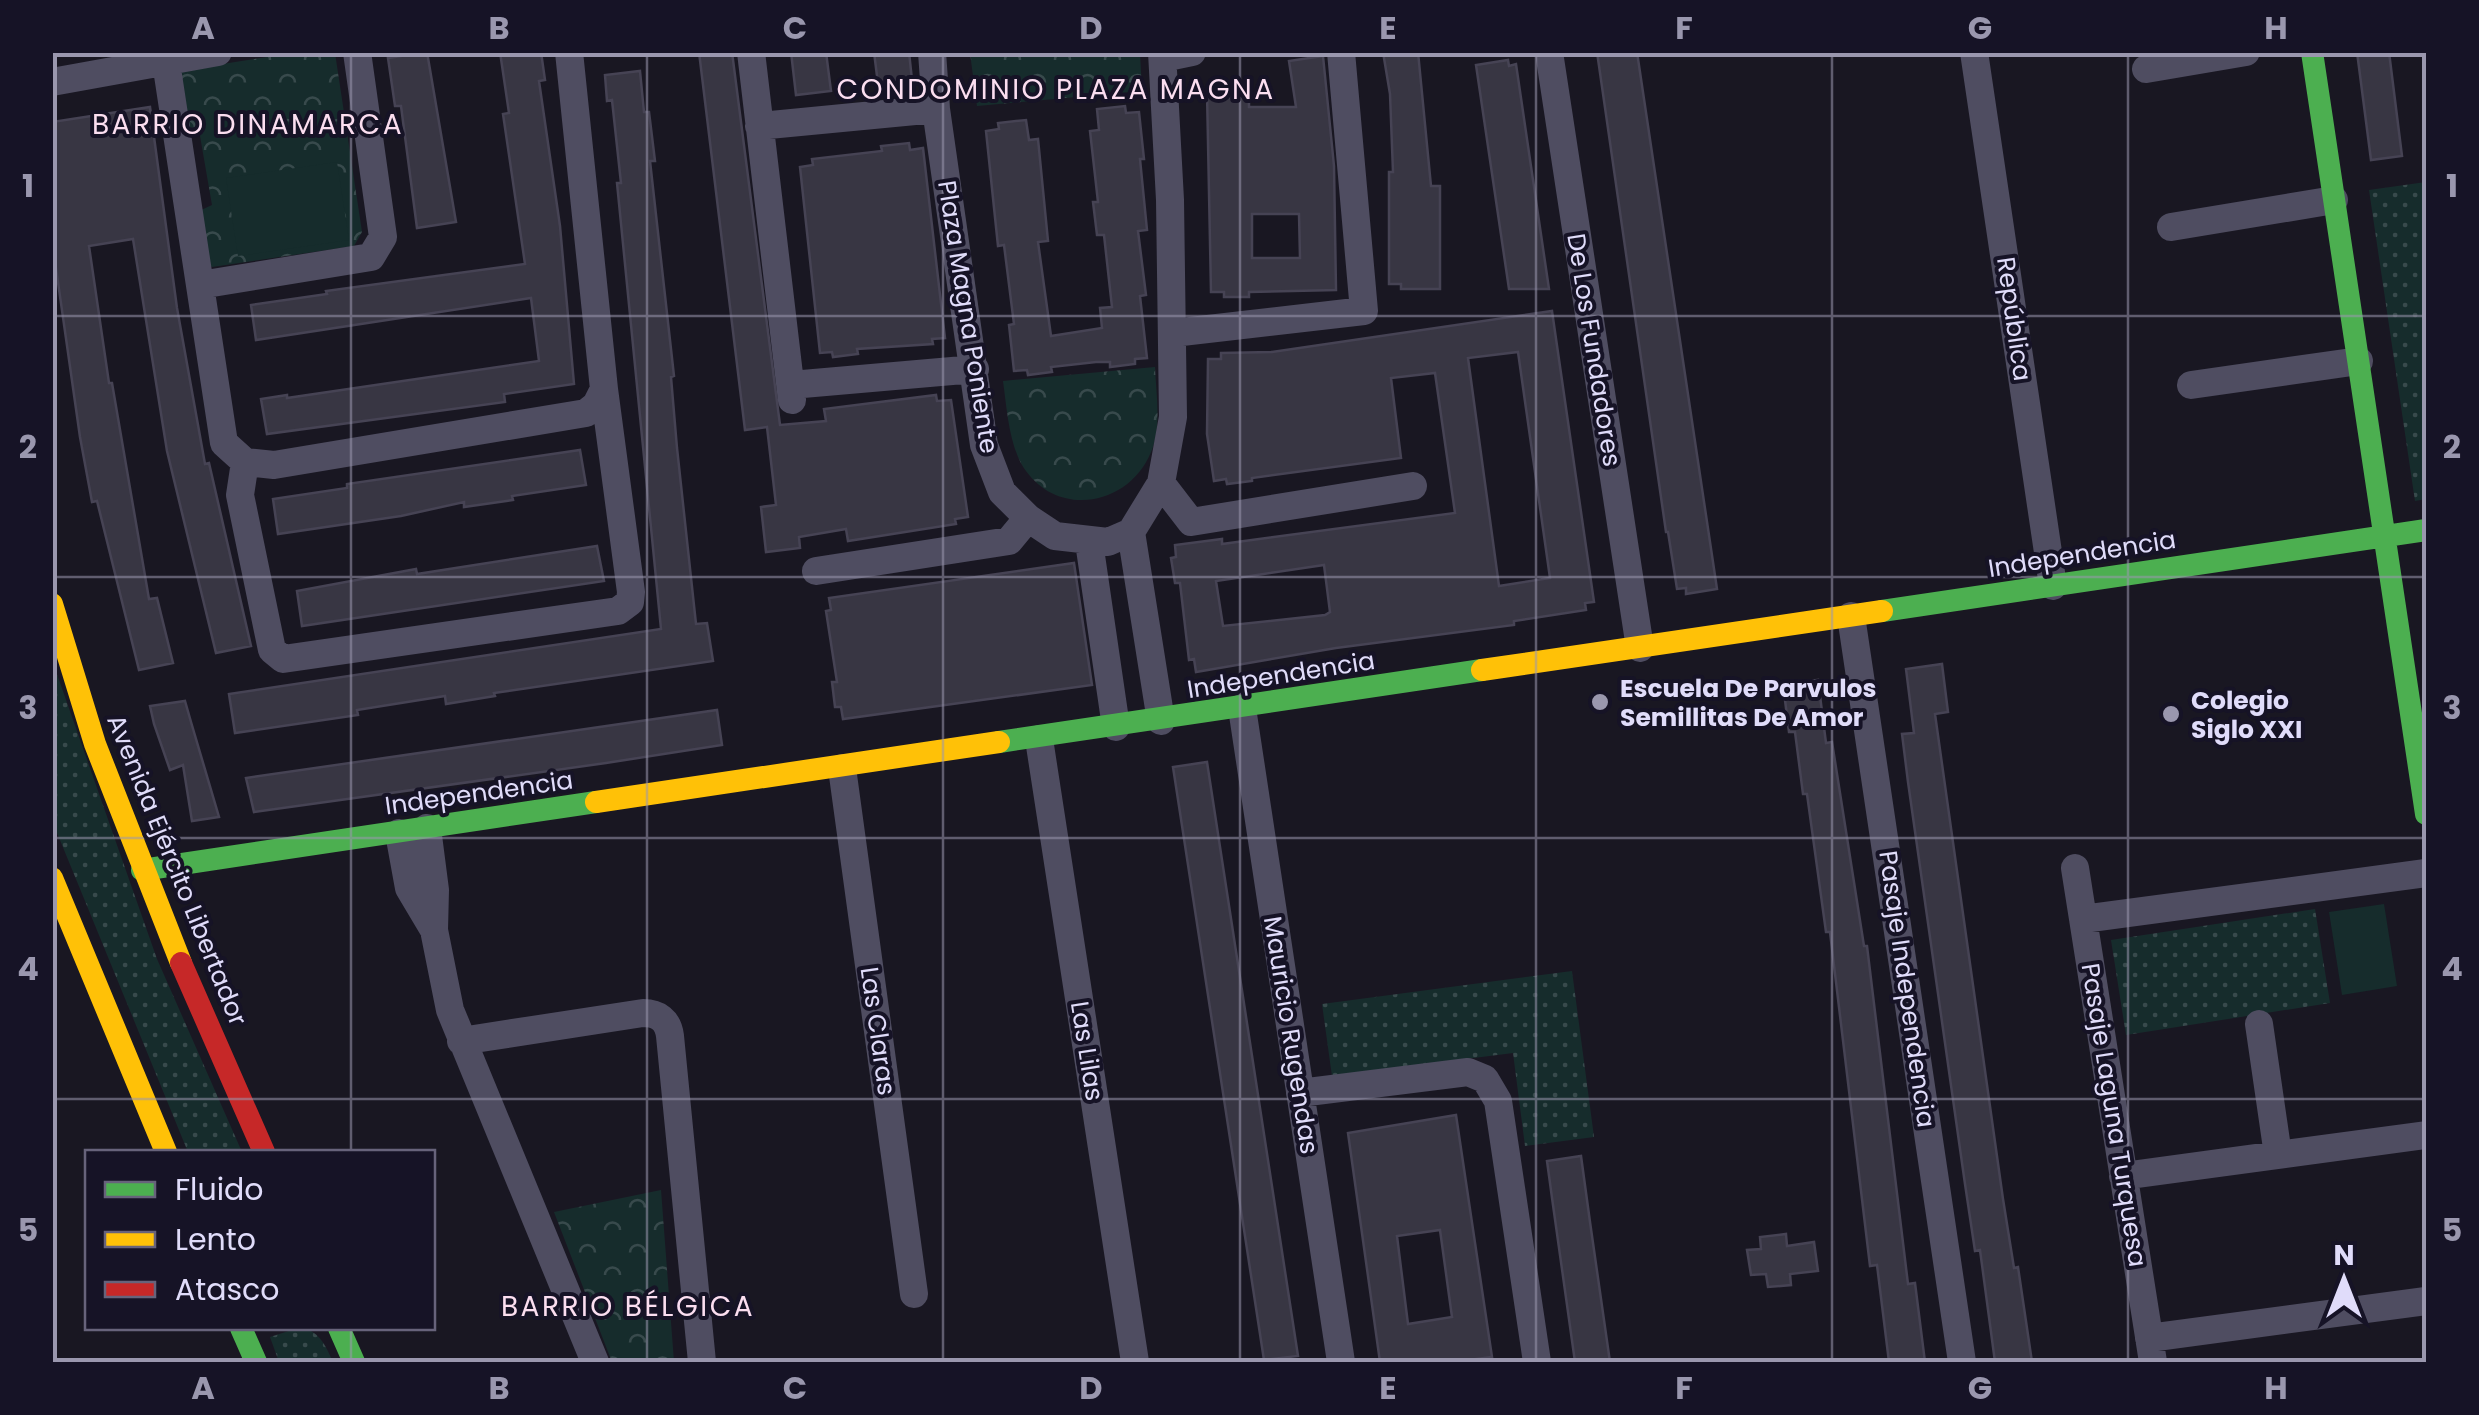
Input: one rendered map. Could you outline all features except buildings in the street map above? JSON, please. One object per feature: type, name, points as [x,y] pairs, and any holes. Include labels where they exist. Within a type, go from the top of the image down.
[{"type":"street","points":[[58,77],[218,52]]},
{"type":"street","points":[[200,285],[371,256],[376,250],[382,237],[356,52]]},
{"type":"street","points":[[240,459],[240,496],[272,650],[283,660],[618,610],[630,602],[632,592],[604,389],[569,52]]},
{"type":"street","points":[[750,52],[792,392],[975,369]]},
{"type":"street","name":"Plaza Magna Poniente","points":[[932,52],[936,109],[984,444],[1002,492],[1028,518],[1054,536],[1089,542]]},
{"type":"street","points":[[1116,727],[1089,542],[1108,542],[1131,532],[1161,484],[1172,417],[1173,333],[1162,56],[1192,52]]},
{"type":"street","points":[[1173,333],[1364,311],[1341,52]]},
{"type":"street","name":"De Los Fundadores","points":[[1549,52],[1640,648]]},
{"type":"street","name":"República","points":[[1974,52],[2053,586]]},
{"type":"street","points":[[2146,70],[2246,52]]},
{"type":"street","points":[[2312,52],[2426,814]]},
{"type":"street","points":[[166,62],[224,443],[240,459],[274,465],[586,414],[604,389]]},
{"type":"street","points":[[760,126],[936,109]]},
{"type":"street","points":[[2171,227],[2334,200]]},
{"type":"street","points":[[2191,385],[2359,361]]},
{"type":"street","points":[[1161,484],[1191,522],[1413,482]]},
{"type":"street","points":[[816,571],[1009,542],[1028,518]]},
{"type":"street","name":"Independencia","points":[[142,870],[2426,530]]},
{"type":"street","points":[[1131,532],[1160,721]]},
{"type":"street","name":"Avenida Ejército Libertador","points":[[52,604],[57,634],[142,870],[263,1150]]},
{"type":"street","name":"Pasaje Independencia","points":[[1851,616],[1962,1362]]},
{"type":"street","name":"Mauricio Rugendas","points":[[1242,708],[1340,1362]]},
{"type":"street","name":"Las Lilas","points":[[1039,739],[1135,1362]]},
{"type":"street","name":"Las Claras","points":[[842,768],[914,1294]]},
{"type":"street","points":[[427,828],[435,890],[434,930],[461,1041],[596,1362]]},
{"type":"street","points":[[398,833],[409,888],[434,930]]},
{"type":"street","name":"Pasaje Laguna Turquesa","points":[[2074,868],[2151,1350]]},
{"type":"street","points":[[2082,920],[2426,873]]},
{"type":"street","points":[[52,878],[165,1150]]},
{"type":"street","points":[[461,1041],[643,1012],[652,1012],[665,1021],[670,1036],[702,1362]]},
{"type":"street","points":[[2259,1024],[2278,1155]]},
{"type":"street","points":[[1300,1093],[1468,1072],[1491,1085],[1498,1101],[1537,1362]]},
{"type":"street","points":[[2123,1176],[2426,1134]]},
{"type":"street","points":[[2151,1350],[2426,1301]]},
{"type":"street","points":[[242,1330],[253,1356]]},
{"type":"street","points":[[253,1356],[264,1330]]},
{"type":"street","points":[[340,1330],[354,1362]]},
{"type":"green space","name":"BARRIO DINAMARCA","points":[[293,53],[335,53],[362,232],[354,246],[212,267],[205,260],[197,212],[212,205],[199,130],[185,131],[178,71]]},
{"type":"green space","points":[[970,53],[1140,53],[1142,91],[977,106]]},
{"type":"green space","points":[[337,162],[349,240],[238,256],[226,178]]},
{"type":"green space","points":[[2426,182],[2426,499],[2415,501],[2369,190]]},
{"type":"green space","points":[[1155,367],[1158,410],[1154,442],[1141,470],[1128,484],[1111,494],[1075,500],[1057,496],[1026,471],[1012,440],[1003,381]]},
{"type":"green space","points":[[52,660],[157,959],[241,1150],[187,1150],[53,823]]},
{"type":"green space","points":[[2384,904],[2397,986],[2342,995],[2329,912]]},
{"type":"green space","points":[[2315,909],[2330,1003],[2126,1035],[2111,940]]},
{"type":"green space","points":[[1572,971],[1594,1137],[1525,1146],[1513,1053],[1332,1076],[1322,1004]]},
{"type":"green space","points":[[661,1190],[674,1362],[612,1362],[554,1212]]},
{"type":"green space","points":[[307,1330],[324,1344],[333,1362],[279,1362],[270,1337]]},
{"type":"traffic: fast","points":[[2312,52],[2426,814]]},
{"type":"traffic: fast","points":[[1882,611],[2426,530]]},
{"type":"traffic: fast","points":[[999,742],[1482,670]]},
{"type":"traffic: fast","points":[[142,870],[596,802]]},
{"type":"traffic: fast","points":[[242,1330],[256,1362]]},
{"type":"traffic: fast","points":[[340,1330],[354,1362]]},
{"type":"traffic: slow","points":[[52,604],[95,744],[181,963]]},
{"type":"traffic: slow","points":[[1482,670],[1882,611]]},
{"type":"traffic: slow","points":[[596,802],[999,742]]},
{"type":"traffic: slow","points":[[52,878],[165,1150]]},
{"type":"traffic: jam","points":[[181,963],[263,1150]]},
{"type":"place","name":"Escuela De Parvulos Semillitas De Amor","points":[[1600,702]]},
{"type":"place","name":"Colegio Siglo XXI","points":[[2171,714]]},
{"type":"district","name":"CONDOMINIO PLAZA MAGNA","points":[[1056,89]]},
{"type":"district","name":"BARRIO DINAMARCA","points":[[248,124]]},
{"type":"district","name":"BARRIO BÉLGICA","points":[[628,1306]]}]
